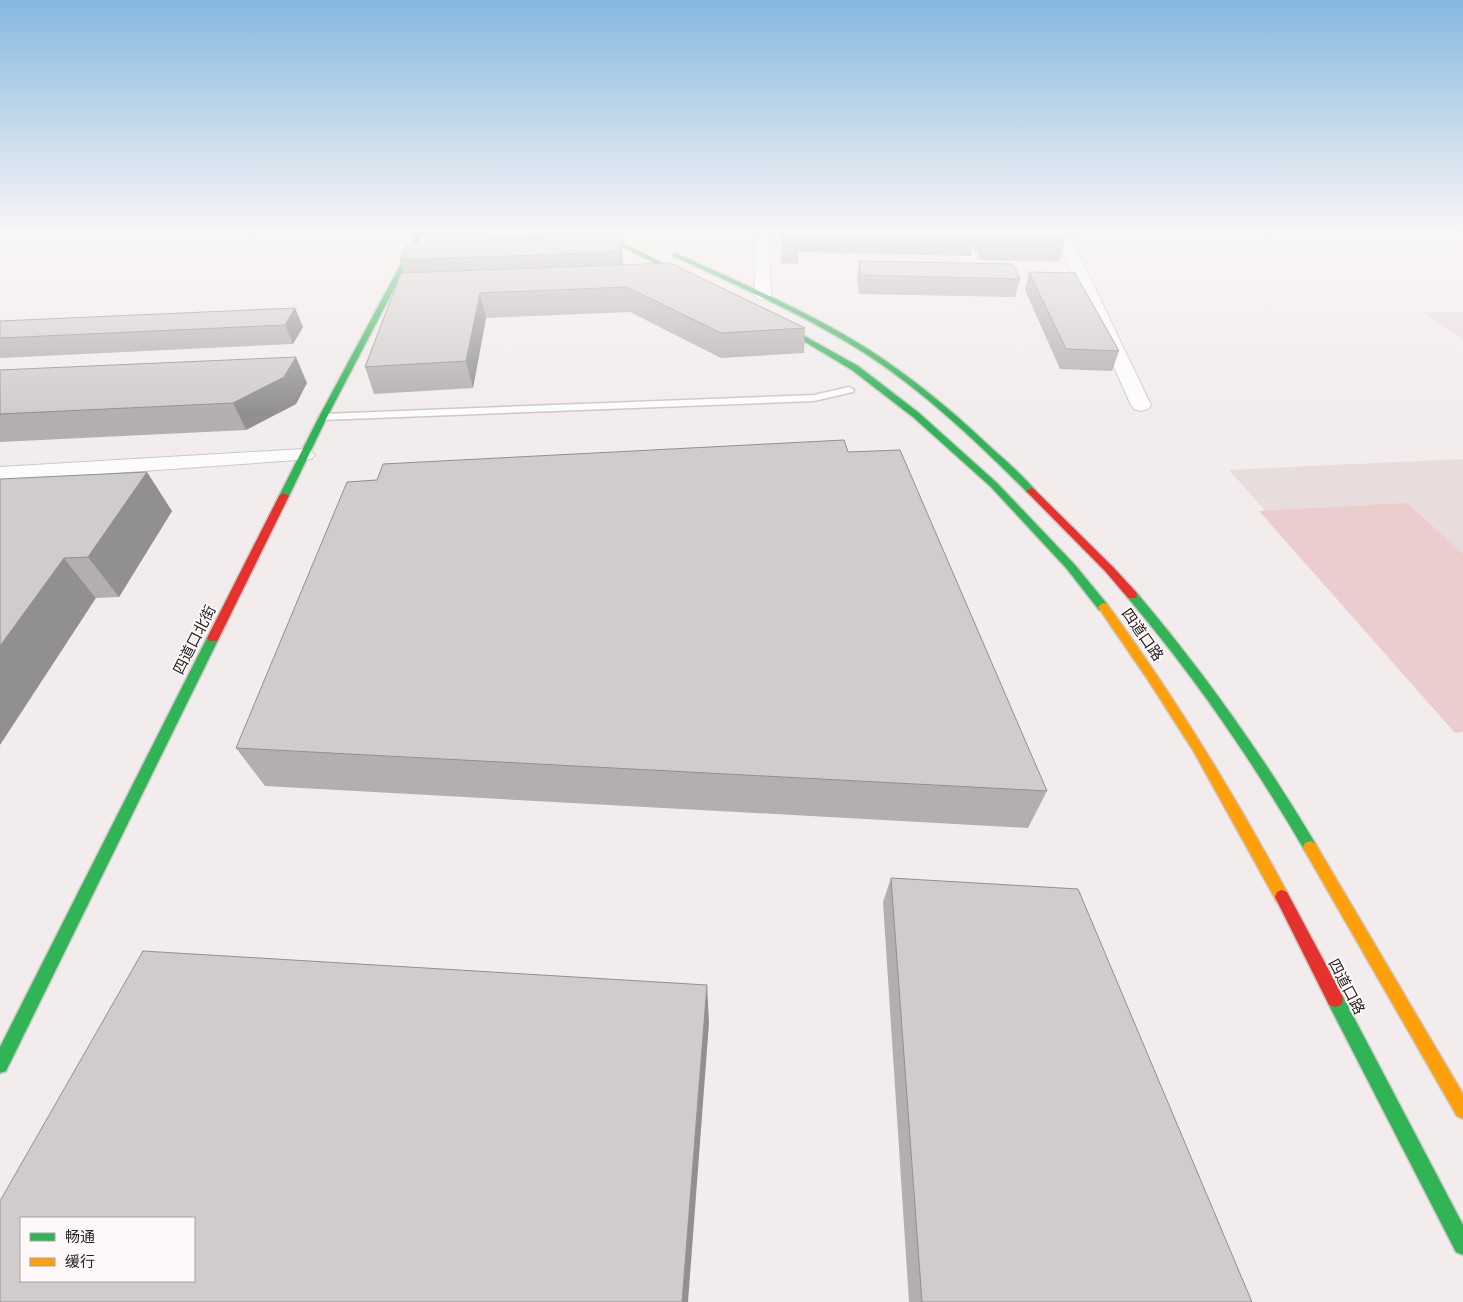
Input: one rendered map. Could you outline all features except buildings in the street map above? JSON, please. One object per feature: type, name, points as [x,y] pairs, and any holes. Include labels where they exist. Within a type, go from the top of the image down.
[{"type":"street","name":"四道口北街","points":[[0,1065],[323,417],[390,291]]},
{"type":"street","name":"四道口路","points":[[752,291],[842,337],[870,354],[925,394],[1001,461],[1109,569],[1158,625],[1196,672],[1272,781],[1463,1110]]},
{"type":"street","points":[[763,291],[763,296]]},
{"type":"street","points":[[1088,291],[1141,405]]},
{"type":"street","name":"四道口路","points":[[762,314],[855,368],[916,415],[994,486],[1071,567],[1104,608],[1143,662],[1218,780],[1265,865],[1463,1245]]},
{"type":"street","points":[[0,474],[304,456]]},
{"type":"lane","points":[[323,417],[814,398],[849,390]]},
{"type":"shaded area","points":[[1423,312],[1463,312],[1463,340]]},
{"type":"shaded area","points":[[1463,459],[1463,732],[1229,470]]},
{"type":"shaded area","points":[[1407,503],[1463,554],[1463,732],[1455,733],[1259,511]]},
{"type":"traffic: fast","points":[[284,496],[323,417],[390,291]]},
{"type":"traffic: fast","points":[[753,291],[822,325],[891,368],[933,400],[1031,491]]},
{"type":"traffic: fast","points":[[772,320],[855,368],[916,415],[994,485],[1071,567],[1103,607]]},
{"type":"traffic: fast","points":[[1132,595],[1181,655],[1227,717],[1270,781],[1310,847]]},
{"type":"traffic: fast","points":[[0,1065],[213,638]]},
{"type":"traffic: fast","points":[[1335,999],[1463,1245]]},
{"type":"traffic: slow","points":[[1103,607],[1176,712],[1241,822],[1282,897]]},
{"type":"traffic: slow","points":[[1310,847],[1463,1110]]},
{"type":"traffic: jam","points":[[1031,491],[1109,569],[1132,595]]},
{"type":"traffic: jam","points":[[213,638],[284,496]]},
{"type":"traffic: jam","points":[[1282,897],[1335,999]]}]
